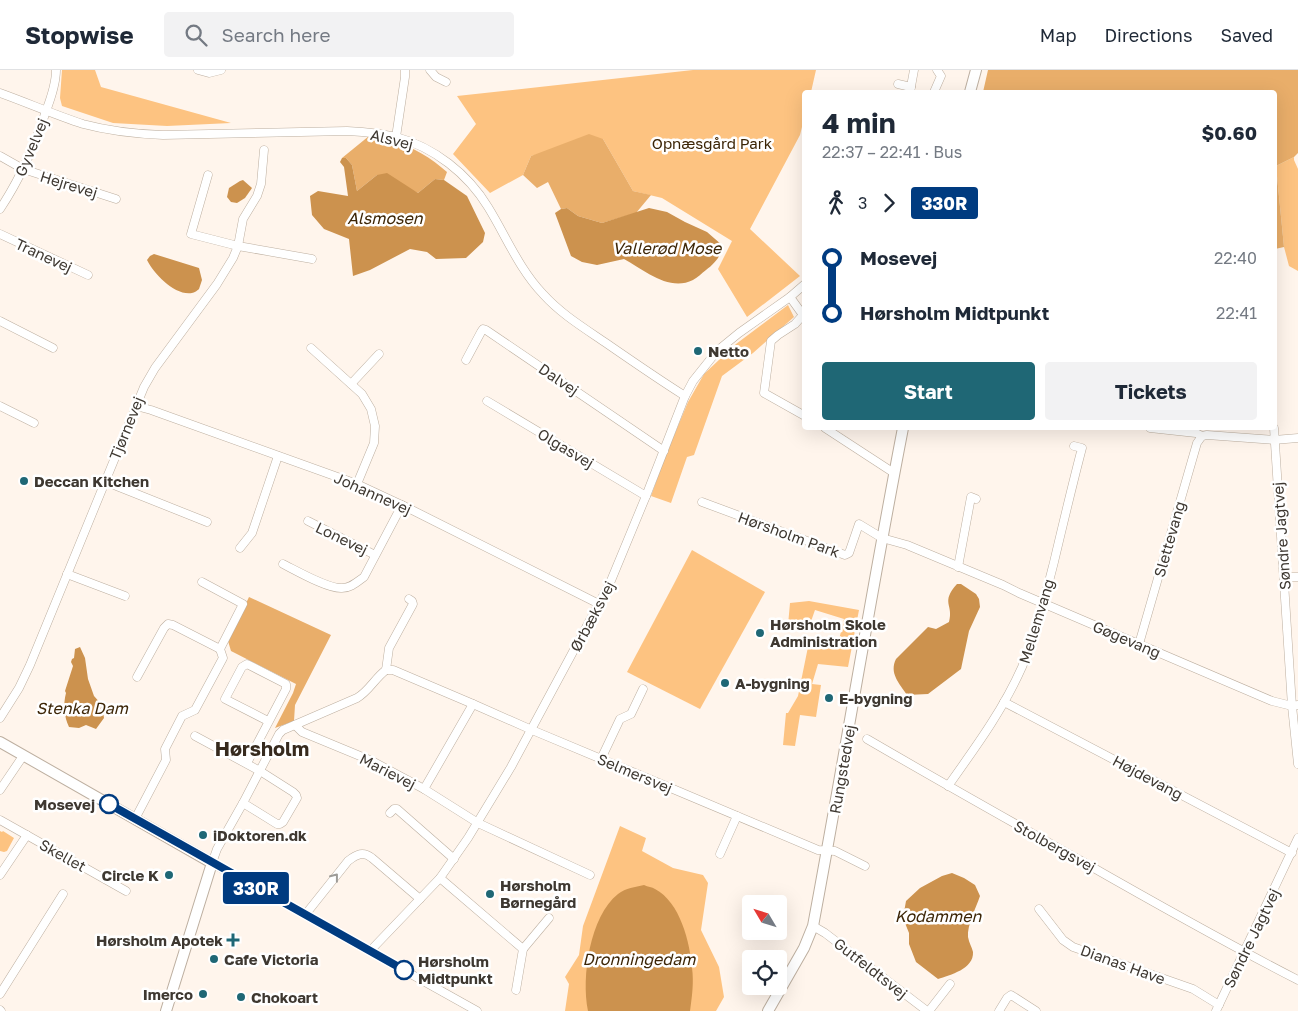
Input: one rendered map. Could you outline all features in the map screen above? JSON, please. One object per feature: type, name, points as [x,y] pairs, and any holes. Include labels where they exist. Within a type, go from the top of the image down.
[{"type":"main road","points":[[971,90],[976,70]]},
{"type":"main road","name":"Rungstedvej","points":[[768,1011],[804,948],[813,926],[903,430]]},
{"type":"main road","points":[[0,742],[212,863],[166,1011]]},
{"type":"street","name":"Gyvelvej","points":[[0,209],[23,169],[35,143],[54,88],[56,70]]},
{"type":"street","points":[[198,70],[209,73],[221,70]]},
{"type":"street","points":[[396,137],[405,70]]},
{"type":"street","points":[[430,70],[436,77],[446,82]]},
{"type":"street","points":[[898,84],[910,90],[914,70]]},
{"type":"street","points":[[935,90],[941,76],[937,70]]},
{"type":"street","name":"Alsvej","points":[[0,93],[84,124],[140,134],[347,131],[369,132],[396,137],[412,143],[434,153],[447,162],[470,184],[488,207],[533,282],[558,309],[685,396]]},
{"type":"street","name":"Tjørnevej","points":[[0,718],[19,688],[30,665],[144,387],[155,368],[217,284],[233,258],[238,246],[243,219],[257,196],[261,184],[264,150]]},
{"type":"street","name":"Hejrevej","points":[[0,156],[23,169],[116,199]]},
{"type":"street","points":[[208,175],[191,234],[238,246],[312,259]]},
{"type":"street","name":"Tranevej","points":[[0,234],[88,275]]},
{"type":"street","name":"Ørbæksvej","points":[[370,951],[440,878],[478,823],[511,768],[621,559],[685,396],[698,374],[717,351],[802,287]]},
{"type":"street","points":[[790,297],[802,312]]},
{"type":"street","points":[[802,316],[795,324],[778,334],[771,341],[764,393],[802,414]]},
{"type":"street","points":[[0,321],[53,348]]},
{"type":"street","name":"Dalvej","points":[[466,360],[480,332],[486,330],[664,451]]},
{"type":"street","points":[[311,348],[362,394],[374,417],[374,443],[357,484]]},
{"type":"street","points":[[351,384],[379,354]]},
{"type":"street","name":"Olgasvej","points":[[487,401],[646,496]]},
{"type":"street","points":[[0,406],[34,423]]},
{"type":"street","name":"Johannevej","points":[[136,406],[357,484],[599,604]]},
{"type":"street","points":[[828,430],[894,473]]},
{"type":"street","points":[[1168,430],[1196,433],[1202,436],[1207,434],[1274,440],[1298,438]]},
{"type":"street","name":"Søndre Jagtvej","points":[[1274,430],[1298,764]]},
{"type":"street","name":"Slettevang","points":[[1139,644],[1197,443],[1202,436]]},
{"type":"street","name":"Mellemvang","points":[[948,786],[1004,702],[1030,647],[1082,448],[1074,446]]},
{"type":"street","points":[[240,548],[252,533],[278,456]]},
{"type":"street","points":[[104,481],[207,522]]},
{"type":"street","points":[[958,567],[971,498],[976,498]]},
{"type":"street","name":"Hørsholm Park","points":[[702,502],[845,555],[848,553],[858,524],[882,538]]},
{"type":"street","points":[[283,564],[332,588],[344,588],[355,584],[364,577],[402,505]]},
{"type":"street","name":"Lonevej","points":[[308,521],[375,555]]},
{"type":"street","name":"Gøgevang","points":[[882,538],[907,545],[1272,701],[1295,706]]},
{"type":"street","points":[[67,574],[125,596]]},
{"type":"street","points":[[1284,577],[1298,577]]},
{"type":"street","points":[[202,582],[243,604],[220,649]]},
{"type":"street","points":[[409,600],[413,604],[389,648],[386,670],[380,674],[365,693],[295,724],[279,734],[217,849],[212,863],[477,1011]]},
{"type":"street","points":[[135,819],[166,760],[165,749],[182,716],[195,710],[223,658],[220,649],[168,624],[137,677]]},
{"type":"street","points":[[247,763],[286,689],[286,684],[247,664],[242,666],[225,699],[268,721]]},
{"type":"street","name":"Selmersvej","points":[[386,670],[393,670],[818,850],[836,851],[865,866]]},
{"type":"street","points":[[602,759],[620,720],[631,714],[643,689]]},
{"type":"street","name":"Højdevang","points":[[1004,702],[1292,853]]},
{"type":"street","points":[[424,789],[473,704]]},
{"type":"street","name":"Marievej","points":[[295,724],[302,732],[372,762],[424,789],[478,823],[590,875]]},
{"type":"street","points":[[195,736],[247,763],[293,792],[297,798],[280,824],[276,824],[243,803]]},
{"type":"street","name":"Stolbergsvej","points":[[867,739],[1244,952],[1298,980]]},
{"type":"street","points":[[0,790],[23,756]]},
{"type":"street","points":[[390,813],[397,809],[454,858]]},
{"type":"street","points":[[720,854],[737,816]]},
{"type":"street","name":"Skellet","points":[[0,820],[126,891]]},
{"type":"street","points":[[0,875],[27,835]]},
{"type":"street","name":"Søndre Jagtvej","points":[[1217,1008],[1298,838]]},
{"type":"street","points":[[305,915],[348,860],[361,854],[367,854],[420,899]]},
{"type":"street","points":[[440,878],[523,949]]},
{"type":"street","points":[[0,994],[63,894]]},
{"type":"street","name":"Dianas Have","points":[[1039,909],[1063,940],[1073,947],[1193,989],[1217,1008]]},
{"type":"street","points":[[516,990],[523,949],[549,918]]},
{"type":"street","name":"Gutfeldtsvej","points":[[813,926],[825,933],[928,1011],[950,984]]},
{"type":"street","points":[[999,1011],[1007,998],[1012,995],[1036,1011]]},
{"type":"green space","points":[[62,70],[95,70],[101,87],[231,123],[167,126],[113,123],[62,106],[60,98]]},
{"type":"green space","name":"Opnæsgård Park","points":[[693,70],[816,70],[811,90],[802,90],[802,127],[800,135],[750,229],[800,276],[747,317],[718,269],[732,241],[662,198],[633,191],[603,139],[531,156],[523,175],[490,193],[453,154],[476,124],[457,96]]},
{"type":"green space","points":[[1294,157],[1298,169],[1298,271],[1289,266],[1284,247],[1277,166]]},
{"type":"green space","points":[[788,305],[794,317],[753,353],[722,376],[694,455],[687,457],[671,503],[651,496],[688,402],[704,374],[736,344]]},
{"type":"green space","points":[[692,550],[765,592],[700,709],[627,672]]},
{"type":"green space","points":[[809,601],[859,610],[848,667],[818,664],[812,684],[821,685],[816,717],[800,715],[795,746],[783,745],[786,713],[788,713],[798,696],[809,642],[837,648],[844,619],[815,610],[809,627],[788,625],[790,603]]},
{"type":"green space","points":[[620,826],[646,838],[642,851],[673,868],[703,875],[708,883],[701,930],[719,967],[724,997],[716,1011],[565,1011],[569,984],[565,977],[579,955],[583,926]]},
{"type":"green space","points":[[0,831],[14,838],[7,851],[4,852],[0,851]]},
{"type":"shaded area","points":[[988,70],[1298,70],[1298,153],[1277,166],[1277,90],[983,90]]},
{"type":"shaded area","points":[[589,134],[603,139],[633,191],[651,195],[636,213],[602,223],[578,216],[567,208],[561,209],[548,182],[537,188],[523,175],[531,156]]},
{"type":"shaded area","points":[[369,136],[408,146],[422,154],[447,172],[444,180],[435,179],[418,193],[377,175],[357,191],[352,165],[346,158],[342,158]]},
{"type":"shaded area","points":[[1277,176],[1284,247],[1277,249]]},
{"type":"shaded area","points":[[249,597],[331,635],[295,705],[294,721],[275,728],[296,684],[231,651],[228,641]]},
{"type":"water","name":"Alsmosen","points":[[342,158],[346,158],[352,165],[357,191],[377,175],[387,173],[418,193],[435,179],[444,180],[467,196],[485,233],[483,242],[466,258],[436,259],[427,252],[410,249],[370,270],[353,276],[349,239],[324,229],[312,215],[310,196],[318,191],[348,196],[344,167],[340,162]]},
{"type":"water","points":[[243,180],[252,188],[245,198],[237,203],[231,202],[227,197],[229,188]]},
{"type":"water","name":"Vallerød Mose","points":[[567,208],[578,216],[602,223],[649,208],[667,212],[707,232],[722,245],[721,253],[709,268],[695,279],[684,283],[666,282],[648,274],[624,259],[597,265],[582,262],[571,256],[555,213]]},
{"type":"water","points":[[154,254],[199,268],[202,280],[199,289],[193,293],[185,293],[172,288],[160,277],[147,260]]},
{"type":"water","points":[[957,584],[961,584],[976,594],[980,607],[969,631],[961,669],[928,694],[907,695],[894,673],[896,659],[928,627],[936,629],[949,622],[949,595]]},
{"type":"water","name":"Stenka Dam","points":[[80,647],[85,658],[88,679],[94,696],[102,705],[104,718],[96,729],[86,725],[79,728],[69,727],[64,710],[65,691],[73,666],[71,662],[74,658],[75,649]]},
{"type":"water","name":"Kodammen","points":[[952,873],[975,885],[980,896],[968,932],[968,939],[973,952],[970,963],[966,967],[938,979],[916,962],[909,944],[909,933],[903,918],[906,901],[920,888],[942,876]]},
{"type":"water","name":"Dronningedam","points":[[644,885],[654,888],[664,895],[671,903],[682,924],[689,947],[693,973],[690,1011],[588,1011],[586,997],[587,965],[594,932],[608,904],[618,894],[627,889]]},
{"type":"bus line","name":"330R","points":[[109,804],[404,970]]},
{"type":"place","name":"Netto","points":[[698,351]]},
{"type":"place","name":"Deccan Kitchen","points":[[24,481]]},
{"type":"place","name":"Hørsholm Skole Administration","points":[[760,633]]},
{"type":"place","name":"A-bygning","points":[[725,683]]},
{"type":"place","name":"E-bygning","points":[[829,698]]},
{"type":"place","name":"Mosevej","points":[[109,804]]},
{"type":"place","name":"iDoktoren.dk","points":[[203,835]]},
{"type":"place","name":"Circle K","points":[[169,875]]},
{"type":"place","name":"Hørsholm Børnegård","points":[[490,894]]},
{"type":"place","name":"Hørsholm Apotek","points":[[233,940]]},
{"type":"place","name":"Cafe Victoria","points":[[214,959]]},
{"type":"place","name":"Hørsholm Midtpunkt","points":[[404,970]]},
{"type":"place","name":"Imerco","points":[[203,994]]},
{"type":"place","name":"Chokoart","points":[[241,997]]},
{"type":"district","name":"Hørsholm","points":[[262,748]]}]
